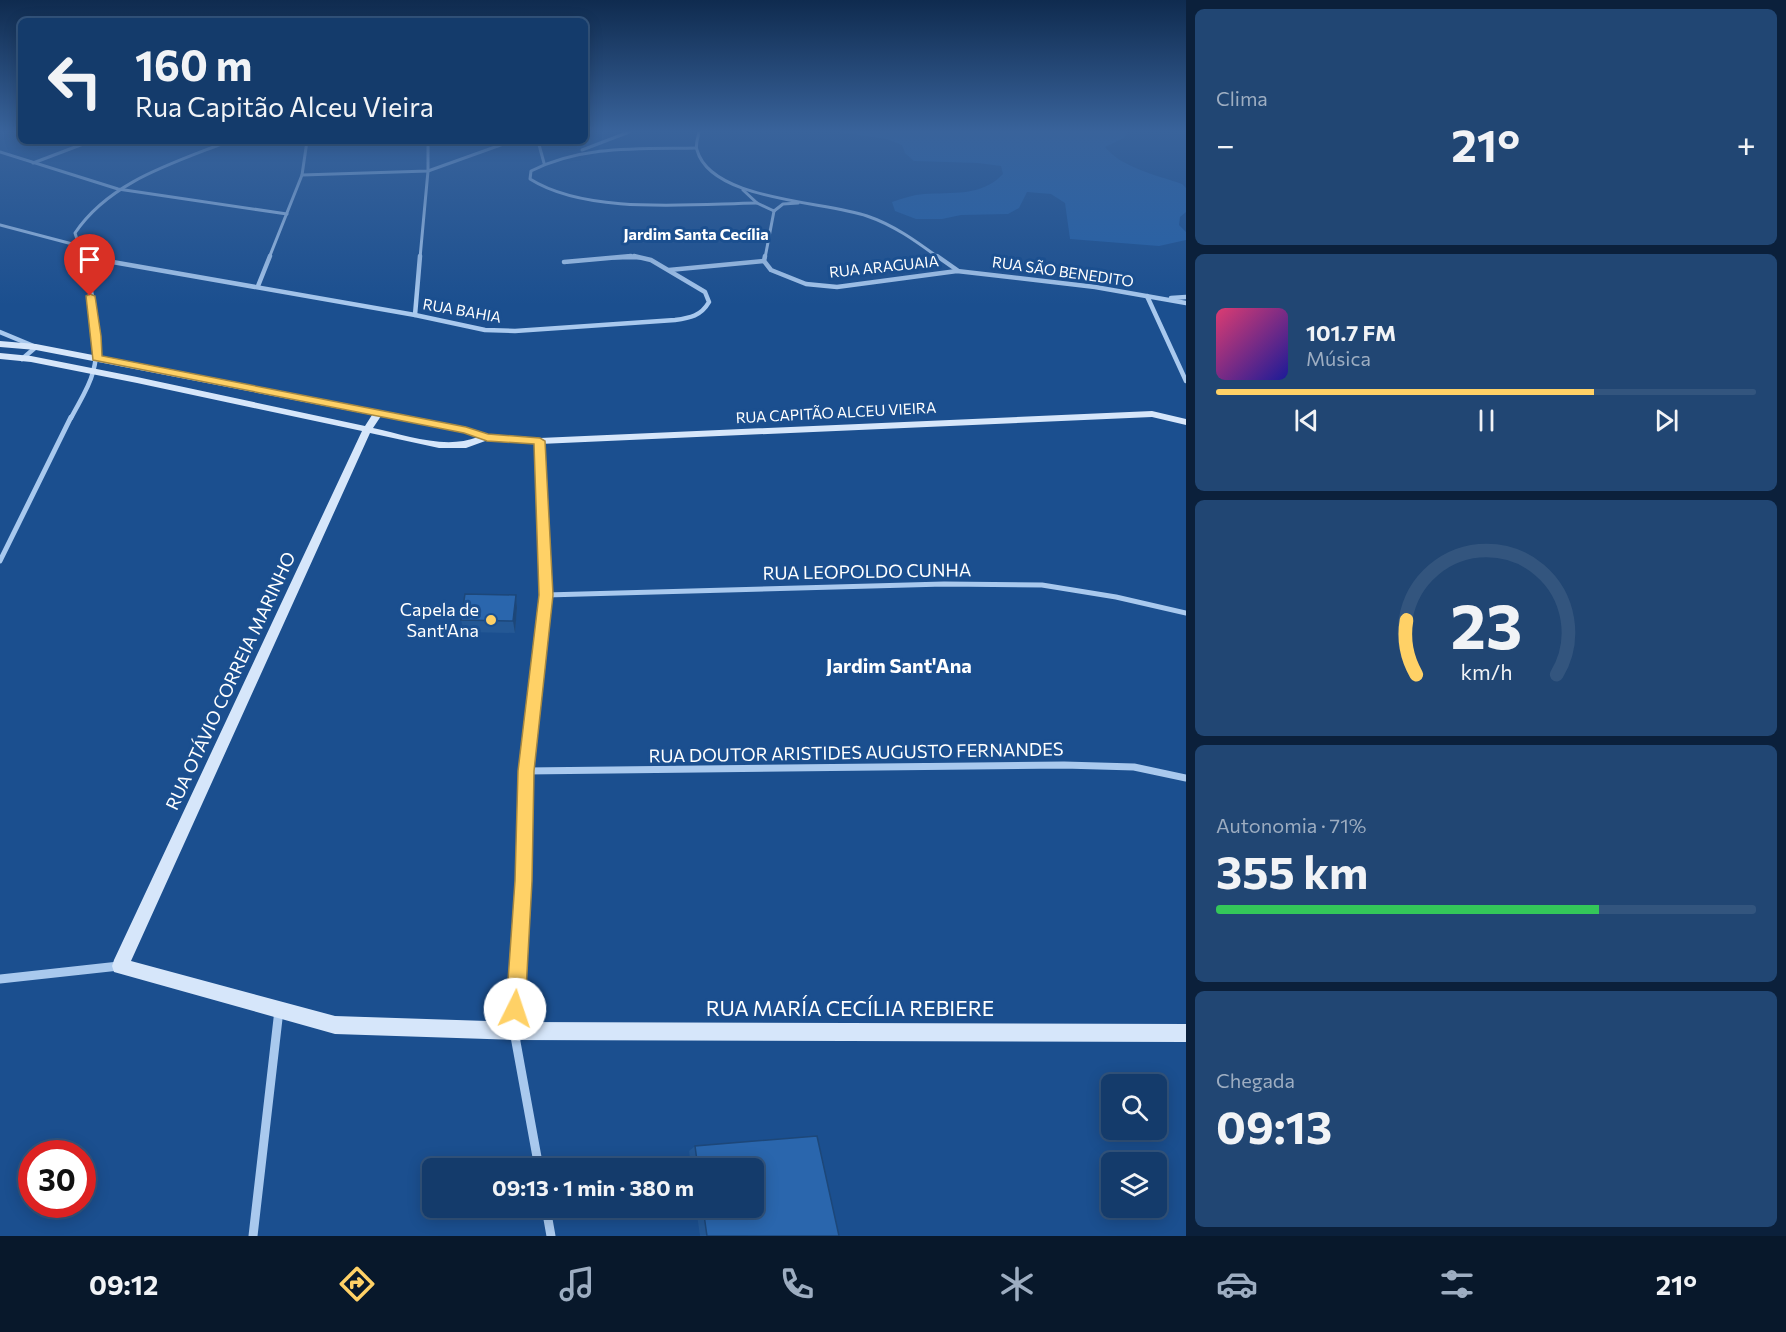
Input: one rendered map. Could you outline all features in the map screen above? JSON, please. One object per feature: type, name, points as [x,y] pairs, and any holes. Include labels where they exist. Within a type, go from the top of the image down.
[{"type":"street","points":[[0,561],[93,372],[97,358],[96,336],[84,257],[75,233],[82,219],[117,190]]},
{"type":"street","points":[[123,190],[286,214]]},
{"type":"street","points":[[258,286],[296,190]]},
{"type":"street","points":[[415,315],[426,190]]},
{"type":"street","points":[[554,190],[585,198],[645,204],[757,203]]},
{"type":"street","points":[[742,190],[757,203],[774,212]]},
{"type":"street","points":[[744,190],[845,208],[888,225],[957,271]]},
{"type":"street","points":[[669,270],[764,261],[774,212],[783,204],[807,202]]},
{"type":"street","points":[[0,225],[80,246]]},
{"type":"street","name":"RUA BAHIA","points":[[84,257],[258,286],[485,330],[515,331],[675,321],[695,317],[705,310],[709,302],[705,292],[651,260],[633,256],[564,262]]},
{"type":"street","name":"RUA ARAGUAIA","points":[[764,261],[771,270],[784,277],[806,284],[837,287],[957,271]]},
{"type":"street","name":"RUA SÃO BENEDITO","points":[[957,271],[1095,287],[1186,303]]},
{"type":"street","points":[[1148,296],[1186,381]]},
{"type":"street","name":"RUA SÃO BENEDITO","points":[[1164,298],[1186,297]]},
{"type":"street","points":[[0,332],[36,346]]},
{"type":"street","points":[[0,344],[36,346],[466,430],[487,437]]},
{"type":"street","points":[[22,359],[36,346]]},
{"type":"street","points":[[0,356],[93,372],[439,445],[466,445],[487,437]]},
{"type":"street","name":"RUA OTÁVIO CORREIA MARINHO","points":[[120,966],[367,430],[378,413]]},
{"type":"street","name":"RUA CAPITÃO ALCEU VIEIRA","points":[[487,437],[540,441],[1152,414],[1186,422]]},
{"type":"street","points":[[537,1158],[514,1031],[524,881],[526,771],[546,595],[540,441]]},
{"type":"street","name":"RUA LEOPOLDO CUNHA","points":[[546,595],[944,584],[1042,585],[1116,597],[1186,613]]},
{"type":"street","name":"RUA DOUTOR ARISTIDES AUGUSTO FERNANDES","points":[[526,771],[1064,765],[1134,767],[1186,778]]},
{"type":"street","points":[[0,979],[120,966]]},
{"type":"street","name":"RUA MARÍA CECÍLIA REBIERE","points":[[120,966],[335,1025],[514,1031],[1186,1033]]},
{"type":"street","points":[[253,1236],[279,1010]]},
{"type":"street","points":[[548,1218],[551,1236]]},
{"type":"shaded area","points":[[976,190],[1186,190],[1186,212],[1180,217],[1179,225],[1186,232],[1186,240],[1159,246],[1070,239],[1065,203],[1051,194],[1027,192],[1019,208],[1008,214],[961,215],[942,219],[916,219],[895,211],[892,202],[920,194]]},
{"type":"building","points":[[465,594],[516,595],[513,621],[461,620]]},
{"type":"building","points":[[817,1136],[839,1236],[707,1236],[704,1218],[764,1218],[764,1158],[697,1158],[695,1146]]},
{"type":"place","name":"Capela de Sant'Ana","points":[[491,620]]},
{"type":"district","name":"Jardim Santa Cecília","points":[[696,234]]},
{"type":"district","name":"Jardim Sant'Ana","points":[[899,666]]},
{"type":"route","points":[[90,296],[97,358],[466,430],[487,437],[540,441],[546,595],[526,771],[524,881],[515,1009]]}]
